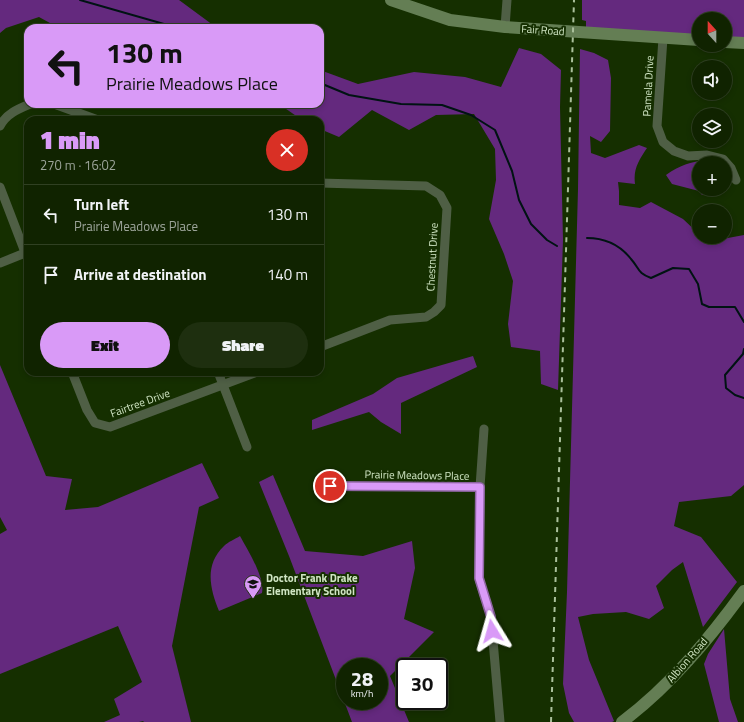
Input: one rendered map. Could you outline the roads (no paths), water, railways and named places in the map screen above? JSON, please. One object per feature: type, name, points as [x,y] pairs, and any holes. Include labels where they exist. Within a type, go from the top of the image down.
[{"type":"street","name":"Fair Road","points":[[390,0],[450,20],[505,27],[692,40]]},
{"type":"street","points":[[505,27],[507,0]]},
{"type":"street","name":"Pamela Drive","points":[[663,38],[658,126],[663,142],[674,151],[688,156],[707,155],[724,159],[731,168],[736,180]]},
{"type":"street","points":[[732,42],[744,43]]},
{"type":"street","points":[[0,126],[3,121],[16,109],[24,106]]},
{"type":"street","points":[[65,108],[87,116]]},
{"type":"street","name":"Chestnut Drive","points":[[324,183],[426,186],[440,195],[446,208],[441,305],[434,312],[426,316],[390,320],[324,345]]},
{"type":"street","points":[[0,187],[24,249]]},
{"type":"street","points":[[0,263],[24,258]]},
{"type":"street","name":"Fairtree Drive","points":[[74,376],[87,410],[95,423],[110,427],[223,386]]},
{"type":"street","points":[[219,376],[247,447]]},
{"type":"street","points":[[223,386],[247,376]]},
{"type":"street","points":[[484,429],[480,487],[479,578],[491,617],[500,722]]},
{"type":"street","name":"Prairie Meadows Place","points":[[330,486],[480,487]]},
{"type":"street","name":"Albion Road","points":[[622,722],[638,710],[680,670],[744,591]]},
{"type":"waterway","points":[[80,0],[164,24]]},
{"type":"waterway","points":[[324,85],[349,95],[401,104],[442,105],[471,115],[495,130],[512,171],[519,200],[531,224],[547,240],[557,246]]},
{"type":"waterway","points":[[587,238],[600,239],[617,246],[627,254],[641,272],[651,278],[673,268],[689,269],[698,284],[702,304],[709,307],[735,307],[744,322]]},
{"type":"waterway","points":[[744,349],[743,354],[725,375],[726,388],[735,395],[744,398]]},
{"type":"railway","points":[[551,722],[574,0]]},
{"type":"place","name":"Doctor Frank Drake Elementary School","points":[[253,599]]}]
